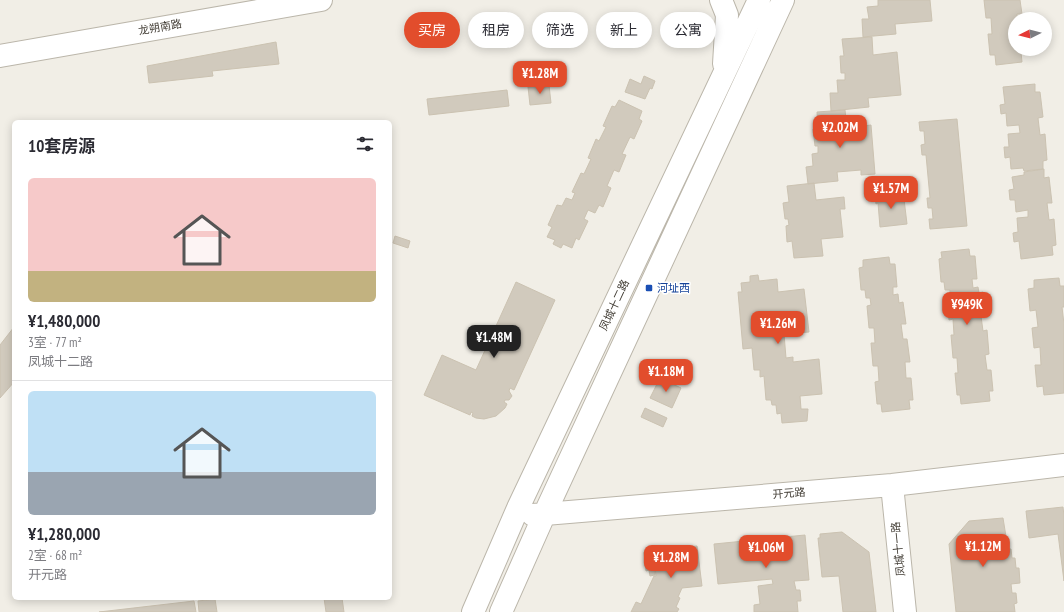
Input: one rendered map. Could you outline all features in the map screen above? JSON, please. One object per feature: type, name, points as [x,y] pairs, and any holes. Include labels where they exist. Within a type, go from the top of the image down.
[{"type":"street","name":"龙朔南路","points":[[0,56],[321,0]]},
{"type":"street","points":[[721,0],[727,14],[724,75]]},
{"type":"street","name":"凤城十二路","points":[[473,612],[514,517],[759,0]]},
{"type":"street","points":[[501,612],[545,513],[783,0]]},
{"type":"street","name":"开元路","points":[[514,517],[545,513],[892,486],[1064,466]]},
{"type":"street","name":"凤城十一路","points":[[892,486],[905,612]]},
{"type":"building","points":[[878,0],[930,0],[932,21],[895,24],[896,34],[863,37],[862,19],[869,19],[867,7],[878,6]]},
{"type":"building","points":[[984,0],[1020,0],[1022,12],[1008,12],[1008,56],[1021,56],[1022,62],[996,65],[995,55],[990,55],[988,34],[992,34],[991,18],[986,18]]},
{"type":"building","points":[[872,37],[873,55],[897,52],[901,95],[868,98],[869,107],[831,111],[830,93],[838,93],[837,80],[845,80],[845,73],[841,73],[840,56],[844,56],[842,39]]},
{"type":"building","points":[[276,42],[279,64],[212,71],[213,76],[149,83],[147,66]]},
{"type":"building","points":[[644,76],[655,81],[652,89],[650,88],[645,99],[625,92],[630,79],[641,84]]},
{"type":"building","points":[[1035,84],[1035,92],[1040,92],[1043,117],[1038,118],[1040,135],[1045,134],[1047,160],[1043,161],[1043,169],[1024,171],[1023,168],[1011,169],[1010,157],[1005,158],[1004,147],[1009,147],[1008,134],[1020,133],[1019,125],[1007,126],[1006,113],[1001,114],[1000,105],[1005,104],[1003,87]]},
{"type":"building","points":[[549,85],[551,103],[530,105],[528,87]]},
{"type":"building","points":[[507,90],[509,106],[429,115],[427,99]]},
{"type":"building","points":[[619,100],[642,111],[639,119],[642,121],[634,139],[630,137],[622,154],[626,155],[619,172],[614,170],[607,186],[611,188],[603,207],[599,205],[595,213],[588,210],[584,219],[588,221],[579,240],[576,238],[572,248],[563,244],[561,248],[553,244],[555,240],[547,237],[552,227],[548,225],[557,205],[562,206],[566,198],[572,200],[575,193],[572,192],[581,173],[584,174],[591,159],[588,158],[596,139],[599,141],[606,127],[603,126],[612,106],[615,107]]},
{"type":"building","points":[[845,110],[847,128],[871,125],[875,174],[861,175],[861,170],[837,172],[838,181],[808,184],[806,167],[813,166],[812,154],[818,153],[818,146],[815,146],[813,129],[818,129],[817,112]]},
{"type":"building","points":[[957,119],[967,226],[930,229],[929,219],[933,219],[932,208],[928,208],[927,198],[930,198],[926,155],[922,155],[921,145],[925,144],[924,131],[920,131],[919,122]]},
{"type":"building","points":[[1044,169],[1044,178],[1049,177],[1052,203],[1047,203],[1049,220],[1054,219],[1056,245],[1052,246],[1053,255],[1021,259],[1019,241],[1014,242],[1013,233],[1018,232],[1017,218],[1028,217],[1028,210],[1016,212],[1015,200],[1010,200],[1009,190],[1014,189],[1012,177],[1024,175],[1024,172]]},
{"type":"building","points":[[814,183],[816,200],[844,197],[845,209],[840,209],[843,237],[821,239],[823,256],[794,258],[792,241],[787,242],[786,226],[789,225],[788,219],[785,219],[783,203],[789,202],[787,186]]},
{"type":"building","points":[[894,191],[895,200],[904,199],[907,224],[880,227],[878,203],[876,204],[875,194]]},
{"type":"building","points":[[395,236],[410,241],[408,248],[393,243]]},
{"type":"building","points":[[969,249],[970,256],[975,256],[977,279],[972,279],[973,288],[978,287],[979,293],[983,292],[985,315],[981,316],[983,331],[987,330],[989,354],[985,355],[987,370],[991,370],[993,391],[989,391],[990,401],[961,404],[960,395],[957,395],[955,373],[958,373],[957,358],[953,358],[951,335],[954,335],[953,319],[949,320],[947,297],[950,297],[950,290],[945,290],[944,282],[941,282],[939,259],[942,258],[941,252]]},
{"type":"building","points":[[889,257],[890,264],[895,264],[897,287],[893,287],[893,295],[898,294],[899,303],[903,302],[906,324],[901,324],[903,339],[907,339],[910,362],[905,362],[906,378],[911,378],[913,400],[909,400],[910,409],[882,412],[881,404],[877,404],[875,382],[879,381],[878,366],[873,366],[871,343],[875,343],[874,328],[869,328],[867,306],[871,305],[870,298],[866,298],[865,290],[861,290],[859,268],[863,267],[863,260]]},
{"type":"building","points":[[758,275],[759,281],[777,279],[778,292],[804,289],[809,332],[784,334],[786,358],[793,357],[793,362],[819,359],[822,394],[800,396],[801,409],[808,409],[807,421],[782,423],[781,413],[777,414],[776,405],[772,405],[771,400],[766,400],[764,376],[760,377],[760,370],[754,370],[752,348],[743,349],[738,292],[742,292],[741,283],[750,282],[750,276]]},
{"type":"building","points":[[1059,278],[1060,286],[1064,286],[1064,307],[1062,307],[1064,324],[1064,393],[1044,395],[1043,386],[1037,387],[1035,365],[1041,365],[1040,347],[1034,348],[1032,328],[1038,327],[1036,310],[1030,311],[1028,289],[1034,288],[1034,280]]},
{"type":"building","points":[[516,282],[555,300],[514,390],[510,388],[509,391],[512,396],[509,400],[505,400],[504,402],[507,404],[505,408],[496,416],[484,419],[476,418],[472,416],[473,413],[471,412],[470,415],[424,395],[442,355],[476,370]]},
{"type":"building","points":[[12,330],[12,384],[0,398],[0,345]]},
{"type":"building","points":[[660,378],[681,388],[672,408],[650,398]]},
{"type":"building","points":[[645,408],[667,418],[663,427],[641,417]]},
{"type":"building","points":[[1063,507],[1064,581],[1058,534],[1029,538],[1026,511]]},
{"type":"building","points":[[1003,518],[1008,549],[1011,549],[1012,558],[1015,558],[1016,568],[1019,568],[1020,583],[1011,584],[1012,593],[1016,593],[1017,603],[1014,604],[1015,612],[956,612],[949,544],[969,521]]},
{"type":"building","points":[[842,532],[869,552],[876,612],[843,612],[839,576],[822,577],[818,538],[820,538],[820,534]]},
{"type":"building","points":[[805,535],[809,580],[794,581],[796,590],[800,590],[801,601],[797,601],[798,612],[754,612],[754,605],[760,604],[758,586],[773,584],[772,579],[718,584],[714,544]]},
{"type":"building","points":[[697,546],[702,586],[682,588],[678,597],[680,598],[676,607],[679,609],[677,612],[631,612],[636,602],[641,604],[654,576],[656,576],[653,551]]},
{"type":"building","points":[[653,551],[655,575],[650,576],[649,570],[646,571],[644,552]]},
{"type":"building","points":[[215,600],[217,612],[199,612],[198,601]]},
{"type":"building","points":[[324,600],[342,600],[344,612],[326,612]]},
{"type":"building","points":[[194,601],[196,612],[99,612]]},
{"type":"place","name":"河址西","points":[[649,288]]}]
